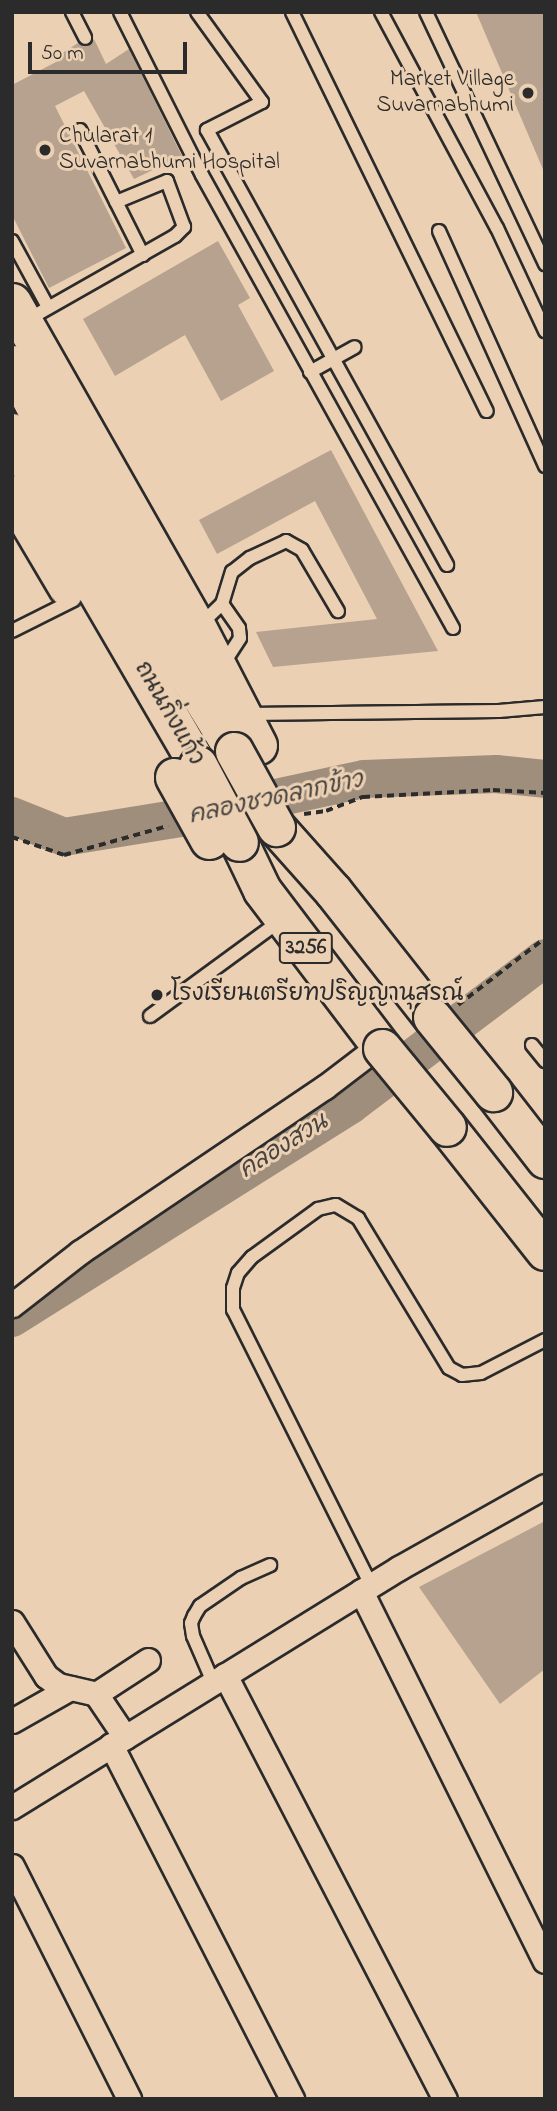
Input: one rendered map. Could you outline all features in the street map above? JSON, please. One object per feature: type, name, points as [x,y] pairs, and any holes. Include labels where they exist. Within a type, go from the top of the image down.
[{"type":"main road","points":[[28,310],[209,616],[219,669],[245,737]]},
{"type":"main road","name":"ถนนกิ่งแก้ว","points":[[12,364],[89,572],[245,737],[290,831],[545,1159]]},
{"type":"main road","name":"ถนนกิ่งแก้ว","points":[[12,432],[89,572],[186,771],[227,846],[381,1046],[545,1251]]},
{"type":"main road","points":[[12,494],[89,572]]},
{"type":"street","points":[[12,1305],[80,1252],[325,1087],[381,1046]]},
{"type":"street","points":[[12,1807],[366,1588],[545,1486]]},
{"type":"street","points":[[366,1588],[545,1961]]},
{"type":"street","points":[[12,1622],[46,1676],[58,1685],[96,1694],[148,1660]]},
{"type":"street","points":[[219,1679],[445,2099]]},
{"type":"street","points":[[12,1721],[70,1688]]},
{"type":"street","points":[[96,1694],[292,2099]]},
{"type":"street","points":[[12,1866],[129,2099]]},
{"type":"lane","points":[[72,12],[85,38]]},
{"type":"lane","points":[[120,12],[202,175],[453,628]]},
{"type":"lane","points":[[197,12],[262,102],[206,130],[447,565]]},
{"type":"lane","points":[[292,12],[487,411]]},
{"type":"lane","points":[[381,12],[498,228],[545,331]]},
{"type":"lane","points":[[426,12],[545,264]]},
{"type":"lane","points":[[80,130],[143,255]]},
{"type":"lane","points":[[12,241],[28,310],[143,255],[181,233],[184,226],[170,184],[162,181],[116,202]]},
{"type":"lane","points":[[439,231],[544,465]]},
{"type":"lane","points":[[310,372],[355,347]]},
{"type":"lane","points":[[209,616],[232,572],[250,558],[286,541],[302,550],[338,611]]},
{"type":"lane","points":[[12,631],[89,572]]},
{"type":"lane","points":[[245,737],[545,707]]},
{"type":"lane","points":[[150,1016],[273,904]]},
{"type":"lane","points":[[532,1045],[545,1061]]},
{"type":"lane","points":[[366,1588],[233,1310],[233,1288],[238,1273],[252,1257],[318,1209],[336,1205],[358,1218],[449,1368],[462,1375],[481,1373],[545,1340]]},
{"type":"lane","points":[[219,1679],[193,1636],[191,1623],[194,1616],[200,1606],[241,1578],[270,1565]]},
{"type":"building","name":"Market Village Suvarnabhumi","points":[[476,12],[545,12],[545,174]]},
{"type":"building","name":"Chularat 1 Suvarnabhumi Hospital","points":[[94,39],[106,64],[129,49],[182,156],[134,179],[84,91],[55,106],[126,248],[49,288],[12,215],[12,85],[58,61],[56,57],[78,43],[88,46]]},
{"type":"building","points":[[218,241],[250,298],[238,305],[274,371],[221,401],[185,335],[115,376],[83,319]]},
{"type":"building","points":[[331,450],[438,651],[273,667],[256,632],[377,619],[315,501],[217,554],[199,520]]},
{"type":"building","points":[[545,1521],[545,1669],[500,1704],[419,1587]]},
{"type":"waterway","name":"คลองชวดลากข้าว","points":[[12,816],[64,837],[188,817],[364,779],[496,774],[545,779]]},
{"type":"waterway","name":"คลองสวน","points":[[12,1318],[350,1105],[545,958]]},
{"type":"place","name":"Market Village Suvarnabhumi","points":[[528,93]]},
{"type":"place","name":"Chularat 1 Suvarnabhumi Hospital","points":[[45,150]]},
{"type":"place","name":"โรงเรียนเตรียทปริญญานุสรณ์","points":[[157,995]]}]
